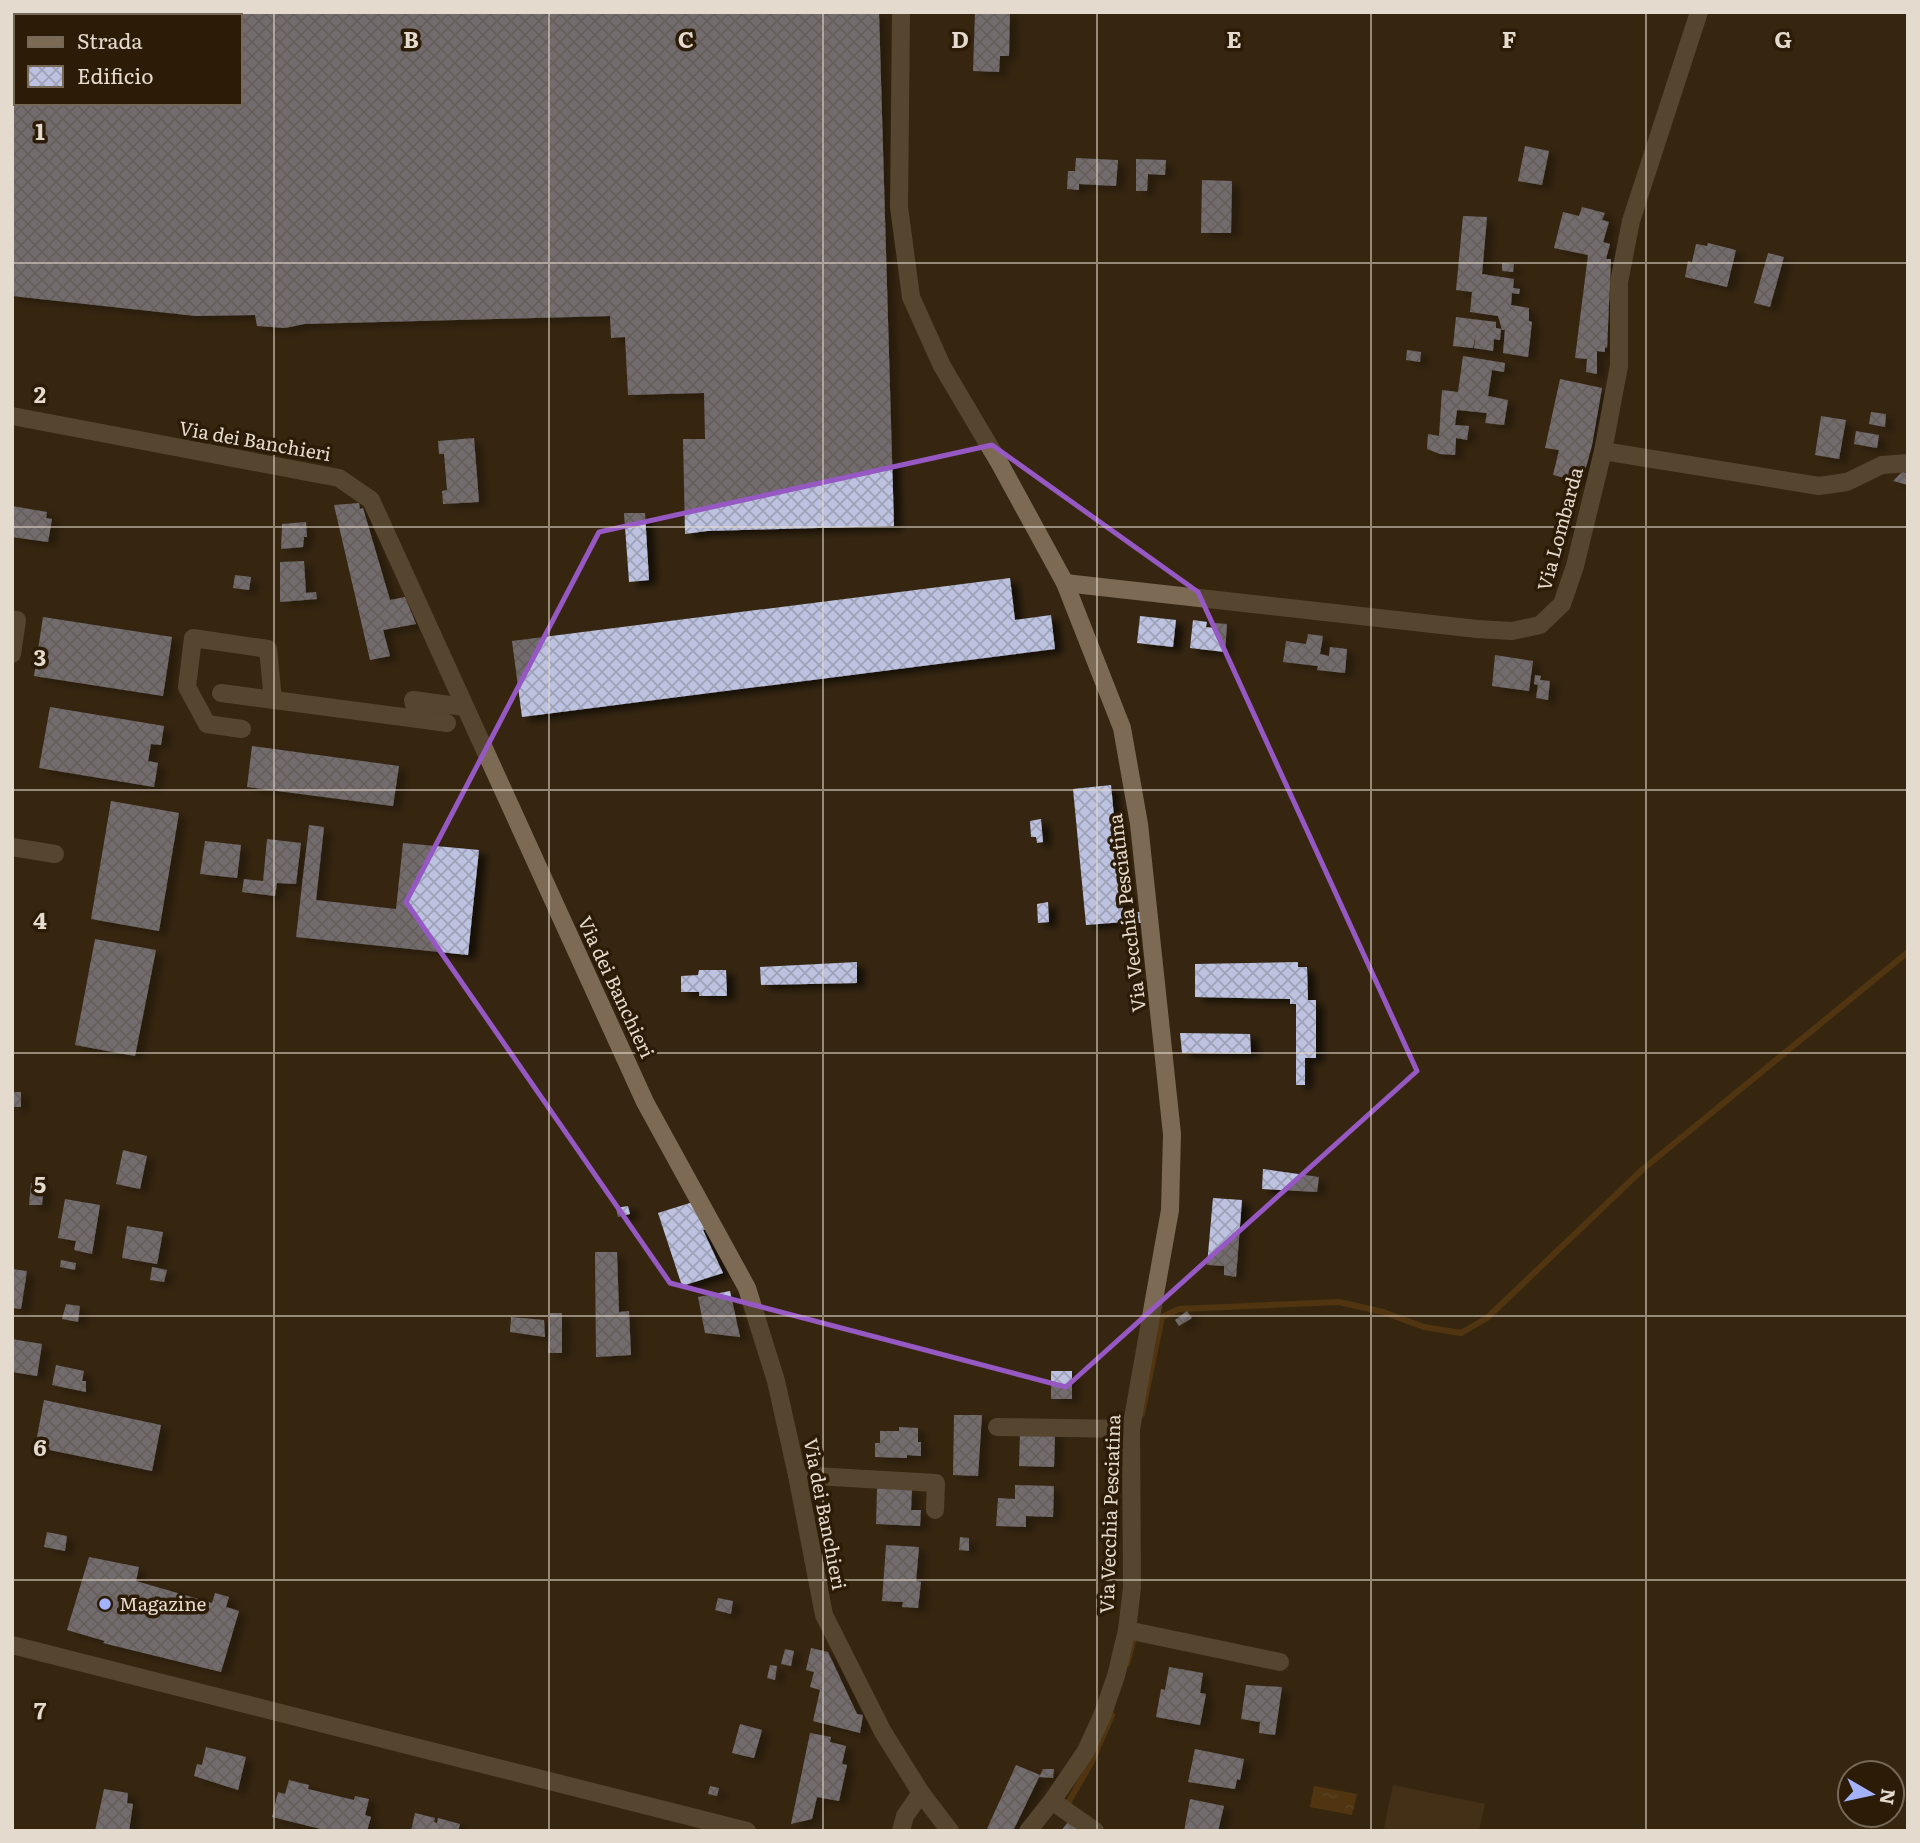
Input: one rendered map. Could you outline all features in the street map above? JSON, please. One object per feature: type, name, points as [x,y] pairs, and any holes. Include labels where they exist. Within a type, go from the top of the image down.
[{"type":"street","name":"Via Vecchia Pesciatina","points":[[901,12],[899,207],[911,298],[942,366],[1000,464],[1065,583],[1122,728],[1139,824],[1172,1134],[1170,1210],[1130,1429],[1133,1632],[1086,1751],[1028,1831]]},
{"type":"street","name":"Via Lombarda","points":[[1065,583],[1477,629],[1512,631],[1540,625],[1562,604],[1575,566],[1603,452],[1619,366],[1619,282],[1631,220],[1699,12]]},
{"type":"street","name":"Via dei Banchieri","points":[[12,416],[339,478],[371,500],[645,1102],[747,1287],[776,1381],[824,1615],[883,1732],[920,1793],[950,1831]]},
{"type":"street","points":[[1603,452],[1819,486],[1847,482],[1882,465],[1908,463]]},
{"type":"street","points":[[12,619],[17,620],[12,654]]},
{"type":"street","points":[[242,729],[207,724],[187,687],[193,638],[268,649],[273,700]]},
{"type":"street","points":[[221,693],[447,723]]},
{"type":"street","points":[[418,719],[413,701],[465,706]]},
{"type":"street","points":[[12,847],[55,853]]},
{"type":"street","points":[[997,1427],[1130,1429]]},
{"type":"street","points":[[797,1475],[936,1483],[935,1510]]},
{"type":"street","points":[[1133,1632],[1280,1662]]},
{"type":"street","points":[[12,1645],[747,1831]]},
{"type":"street","points":[[901,1831],[905,1816],[920,1793]]},
{"type":"street","points":[[1052,1801],[1095,1831]]},
{"type":"highlighted area","points":[[992,445],[1198,592],[1417,1071],[1066,1387],[670,1283],[406,902],[599,532]]},
{"type":"shaded area","points":[[1393,1785],[1485,1804],[1479,1831],[1400,1831],[1384,1828]]},
{"type":"water","points":[[1314,1786],[1357,1794],[1352,1815],[1310,1807]]},
{"type":"building","points":[[879,12],[894,526],[707,531],[685,534],[683,439],[705,439],[704,393],[628,395],[625,337],[611,338],[610,316],[304,324],[285,328],[257,326],[255,315],[196,316],[12,296],[12,45],[14,105],[242,105],[242,14],[164,14]]},
{"type":"building","points":[[975,12],[1010,12],[1009,56],[1000,56],[999,72],[973,71]]},
{"type":"building","points":[[1525,146],[1549,151],[1542,185],[1518,181]]},
{"type":"building","points":[[1076,158],[1118,160],[1116,186],[1079,184],[1079,190],[1067,189],[1068,171],[1075,171]]},
{"type":"building","points":[[1136,159],[1166,160],[1165,175],[1148,174],[1147,191],[1136,191]]},
{"type":"building","points":[[1202,180],[1232,181],[1231,233],[1201,233]]},
{"type":"building","points":[[1582,207],[1605,213],[1602,220],[1609,222],[1603,242],[1610,244],[1606,259],[1611,259],[1607,348],[1605,347],[1605,352],[1597,351],[1597,374],[1586,372],[1587,359],[1575,358],[1588,255],[1554,248],[1563,212],[1579,216]]},
{"type":"building","points":[[1463,216],[1487,217],[1482,274],[1514,279],[1513,288],[1520,289],[1519,294],[1512,293],[1511,305],[1529,308],[1529,321],[1532,322],[1528,357],[1503,353],[1505,330],[1502,330],[1498,316],[1470,312],[1472,292],[1456,290]]},
{"type":"building","points":[[1708,243],[1736,250],[1727,287],[1685,277],[1688,261],[1692,262],[1696,244],[1707,246]]},
{"type":"building","points":[[1768,253],[1784,257],[1770,307],[1754,303]]},
{"type":"building","points":[[1502,263],[1514,264],[1513,272],[1502,271]]},
{"type":"building","points":[[1456,317],[1496,322],[1496,328],[1501,329],[1500,340],[1494,339],[1493,351],[1474,348],[1476,333],[1473,348],[1453,346]]},
{"type":"building","points":[[1407,350],[1421,352],[1420,362],[1406,360]]},
{"type":"building","points":[[1463,356],[1505,363],[1504,372],[1492,370],[1488,396],[1508,400],[1504,425],[1485,423],[1487,413],[1457,410],[1455,425],[1469,426],[1467,440],[1456,438],[1455,455],[1440,454],[1427,449],[1428,434],[1439,436],[1442,390],[1458,392]]},
{"type":"building","points":[[1560,379],[1602,388],[1582,482],[1553,475],[1559,450],[1545,448]]},
{"type":"building","points":[[1871,412],[1886,414],[1885,427],[1869,424]]},
{"type":"building","points":[[1821,416],[1846,420],[1839,459],[1815,455]]},
{"type":"building","points":[[1856,431],[1879,435],[1877,448],[1854,444]]},
{"type":"building","points":[[474,438],[479,502],[443,504],[442,491],[447,490],[444,454],[439,454],[438,441]]},
{"type":"building","points":[[1902,472],[1908,473],[1908,485],[1893,481]]},
{"type":"building","points":[[359,503],[360,509],[363,508],[390,600],[405,597],[416,624],[383,630],[390,656],[370,660],[334,505]]},
{"type":"building","points":[[12,506],[47,512],[46,518],[52,519],[48,542],[12,537]]},
{"type":"building","points":[[624,513],[645,513],[649,580],[629,582]]},
{"type":"building","points":[[1558,520],[1570,522],[1568,530],[1557,528]]},
{"type":"building","points":[[306,522],[307,537],[304,537],[303,547],[281,549],[282,524]]},
{"type":"building","points":[[304,561],[306,593],[316,592],[317,599],[280,602],[280,562]]},
{"type":"building","points":[[235,575],[251,577],[249,590],[233,588]]},
{"type":"building","points":[[1010,578],[1015,620],[1051,615],[1055,649],[522,717],[512,641]]},
{"type":"building","points":[[1140,616],[1176,620],[1173,647],[1137,643]]},
{"type":"building","points":[[43,617],[172,637],[163,696],[34,676]]},
{"type":"building","points":[[1193,620],[1207,622],[1206,627],[1214,628],[1214,623],[1227,624],[1225,652],[1190,648]]},
{"type":"building","points":[[1308,634],[1323,636],[1320,654],[1329,656],[1330,647],[1347,649],[1345,673],[1317,670],[1318,666],[1283,662],[1286,641],[1306,644]]},
{"type":"building","points":[[1495,655],[1533,661],[1529,691],[1492,686]]},
{"type":"building","points":[[1535,675],[1541,676],[1540,680],[1550,681],[1548,700],[1536,698],[1538,685],[1534,684]]},
{"type":"building","points":[[50,707],[164,726],[161,745],[151,744],[148,761],[158,763],[154,787],[39,768]]},
{"type":"building","points":[[252,746],[399,766],[393,806],[247,787]]},
{"type":"building","points":[[1111,785],[1124,922],[1086,925],[1073,789]]},
{"type":"building","points":[[111,801],[179,813],[159,931],[91,919]]},
{"type":"building","points":[[1041,819],[1043,842],[1037,843],[1036,837],[1031,837],[1030,821]]},
{"type":"building","points":[[309,825],[324,827],[316,900],[396,909],[403,843],[479,850],[468,955],[296,937]]},
{"type":"building","points":[[267,839],[301,843],[296,884],[277,883],[275,896],[242,892],[244,879],[263,881]]},
{"type":"building","points":[[205,841],[241,845],[237,878],[200,874]]},
{"type":"building","points":[[1048,902],[1049,922],[1038,923],[1037,904]]},
{"type":"building","points":[[1127,912],[1142,912],[1142,923],[1128,923]]},
{"type":"building","points":[[95,939],[156,950],[135,1056],[75,1045]]},
{"type":"building","points":[[857,962],[857,983],[761,985],[760,967]]},
{"type":"building","points":[[1298,962],[1298,967],[1307,967],[1308,1000],[1316,1000],[1316,1058],[1305,1058],[1305,1085],[1296,1085],[1296,1004],[1290,1004],[1290,999],[1195,997],[1195,964]]},
{"type":"building","points":[[699,970],[726,970],[727,996],[699,996],[699,992],[681,992],[681,976],[698,975]]},
{"type":"building","points":[[1180,1033],[1250,1034],[1251,1054],[1182,1053]]},
{"type":"building","points":[[12,1092],[21,1092],[21,1107],[12,1107]]},
{"type":"building","points":[[123,1150],[147,1156],[140,1189],[116,1184]]},
{"type":"building","points":[[1263,1169],[1319,1177],[1317,1192],[1262,1189]]},
{"type":"building","points":[[31,1183],[44,1184],[42,1205],[29,1205]]},
{"type":"building","points":[[1213,1198],[1242,1200],[1236,1277],[1224,1275],[1224,1266],[1207,1265]]},
{"type":"building","points":[[65,1199],[100,1205],[92,1254],[74,1250],[76,1241],[58,1238]]},
{"type":"building","points":[[693,1202],[723,1273],[682,1286],[658,1213]]},
{"type":"building","points":[[628,1206],[630,1214],[618,1217],[616,1208]]},
{"type":"building","points":[[127,1226],[163,1232],[157,1264],[122,1258]]},
{"type":"building","points":[[595,1252],[617,1252],[619,1312],[629,1311],[631,1355],[596,1357]]},
{"type":"building","points":[[61,1260],[76,1263],[75,1270],[60,1267]]},
{"type":"building","points":[[152,1267],[167,1270],[164,1282],[150,1280]]},
{"type":"building","points":[[12,1269],[27,1271],[21,1309],[12,1308]]},
{"type":"building","points":[[730,1291],[740,1337],[705,1333],[698,1297]]},
{"type":"building","points":[[66,1304],[80,1306],[78,1322],[62,1319]]},
{"type":"building","points":[[1187,1311],[1192,1318],[1179,1326],[1175,1320]]},
{"type":"building","points":[[550,1313],[562,1313],[562,1353],[548,1353]]},
{"type":"building","points":[[511,1317],[544,1320],[545,1337],[510,1332]]},
{"type":"building","points":[[12,1339],[42,1344],[37,1376],[12,1372]]},
{"type":"building","points":[[56,1365],[84,1371],[82,1381],[86,1381],[86,1392],[52,1385]]},
{"type":"building","points":[[1051,1371],[1072,1371],[1072,1399],[1051,1399]]},
{"type":"building","points":[[44,1400],[161,1425],[152,1471],[35,1447]]},
{"type":"building","points":[[954,1415],[982,1415],[978,1476],[953,1475]]},
{"type":"building","points":[[899,1427],[918,1428],[921,1456],[875,1457],[875,1443],[880,1443],[880,1431],[899,1431]]},
{"type":"building","points":[[1020,1431],[1055,1432],[1054,1467],[1019,1466]]},
{"type":"building","points":[[1015,1485],[1054,1486],[1053,1517],[1026,1516],[1026,1527],[996,1526],[998,1498],[1015,1499]]},
{"type":"building","points":[[877,1488],[912,1489],[911,1510],[921,1510],[920,1526],[876,1524]]},
{"type":"building","points":[[47,1532],[67,1536],[65,1551],[44,1547]]},
{"type":"building","points":[[960,1537],[969,1538],[969,1551],[959,1550]]},
{"type":"building","points":[[886,1545],[919,1547],[916,1581],[921,1582],[918,1608],[902,1607],[903,1602],[882,1601]]},
{"type":"building","points":[[89,1557],[139,1567],[136,1581],[212,1603],[215,1593],[229,1597],[226,1607],[239,1611],[221,1672],[103,1643],[105,1641],[67,1630]]},
{"type":"building","points":[[718,1598],[733,1601],[731,1614],[715,1610]]},
{"type":"building","points":[[811,1648],[828,1652],[857,1714],[863,1715],[860,1733],[813,1721],[820,1690],[810,1687],[814,1672],[806,1670]]},
{"type":"building","points":[[785,1649],[794,1651],[791,1666],[781,1664]]},
{"type":"building","points":[[770,1665],[777,1666],[775,1680],[767,1678]]},
{"type":"building","points":[[1169,1667],[1203,1673],[1200,1693],[1206,1694],[1200,1725],[1156,1717],[1161,1689],[1165,1690]]},
{"type":"building","points":[[1246,1685],[1282,1687],[1275,1735],[1259,1733],[1260,1722],[1241,1719]]},
{"type":"building","points":[[740,1724],[762,1730],[754,1758],[732,1753]]},
{"type":"building","points":[[810,1733],[831,1737],[830,1742],[846,1746],[842,1764],[847,1765],[839,1801],[817,1797],[812,1819],[791,1824]]},
{"type":"building","points":[[206,1747],[246,1757],[238,1790],[194,1776],[197,1764],[202,1765]]},
{"type":"building","points":[[1195,1749],[1244,1759],[1240,1780],[1237,1779],[1235,1789],[1188,1782]]},
{"type":"building","points":[[1016,1765],[1040,1775],[1013,1831],[986,1831]]},
{"type":"building","points":[[1043,1769],[1054,1769],[1053,1778],[1039,1777]]},
{"type":"building","points":[[289,1780],[309,1785],[308,1789],[354,1800],[355,1796],[369,1799],[365,1815],[371,1817],[367,1831],[329,1831],[272,1817],[278,1792],[285,1794]]},
{"type":"building","points":[[710,1786],[719,1788],[717,1796],[708,1794]]},
{"type":"building","points":[[104,1789],[128,1793],[127,1803],[133,1804],[129,1831],[95,1831]]},
{"type":"building","points":[[1190,1799],[1224,1806],[1218,1831],[1184,1831]]},
{"type":"building","points":[[415,1813],[435,1818],[434,1822],[437,1823],[438,1818],[460,1824],[458,1831],[411,1831]]},
{"type":"building","points":[[1071,1818],[1090,1831],[1061,1831]]},
{"type":"waterway","points":[[1142,1414],[1162,1317],[1179,1309],[1339,1302],[1383,1312],[1424,1327],[1461,1333],[1487,1318],[1643,1169],[1908,952]]},
{"type":"waterway","points":[[1127,1664],[1134,1637]]},
{"type":"waterway","points":[[1068,1803],[1091,1763],[1112,1715]]},
{"type":"place","name":"Magazine","points":[[105,1604]]}]
